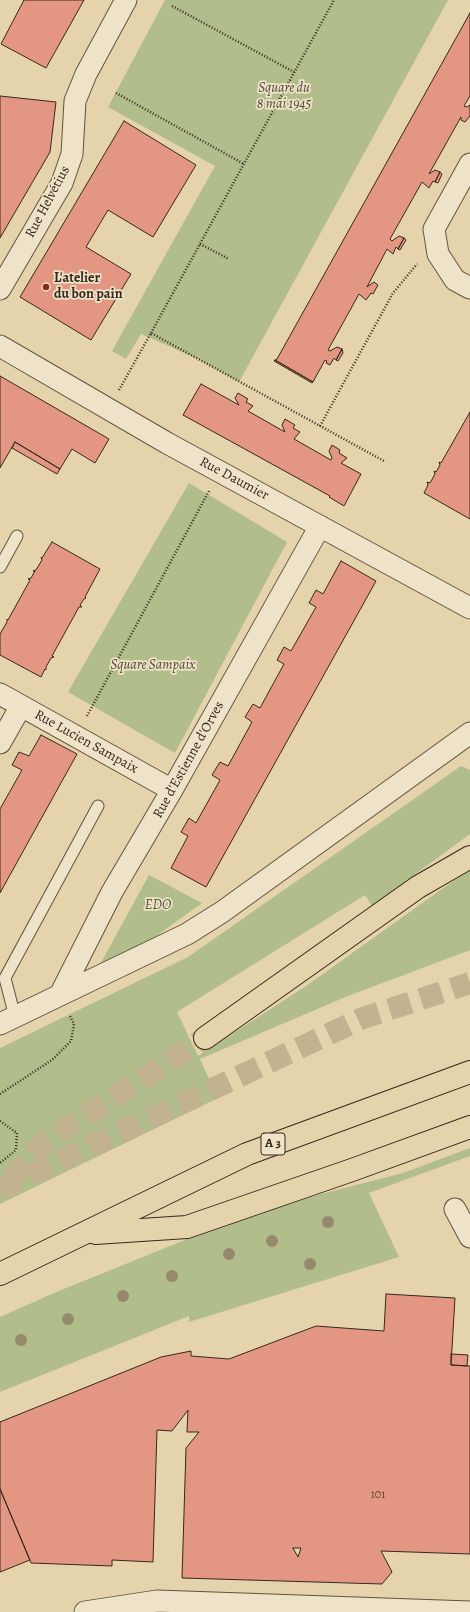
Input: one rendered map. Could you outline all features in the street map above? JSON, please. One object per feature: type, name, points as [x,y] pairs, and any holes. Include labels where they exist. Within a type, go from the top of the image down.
[{"type":"highway","points":[[205,1038],[418,887],[470,857]]},
{"type":"highway","name":"A 3","points":[[0,1274],[247,1154],[470,1072]]},
{"type":"highway","points":[[84,1233],[187,1227],[352,1170],[470,1127]]},
{"type":"street","name":"Rue Helvétius","points":[[0,289],[62,183],[72,154],[75,101],[86,74],[126,0]]},
{"type":"street","points":[[470,164],[434,229],[437,246],[455,280],[470,288]]},
{"type":"street","name":"Rue Daumier","points":[[0,346],[218,471],[470,608]]},
{"type":"street","name":"Rue d'Estienne d'Orves","points":[[60,995],[112,892],[172,790],[320,526]]},
{"type":"street","name":"Rue Lucien Sampaix","points":[[0,694],[172,790]]},
{"type":"street","points":[[0,743],[21,706]]},
{"type":"street","points":[[8,1021],[187,934],[222,912],[470,733]]},
{"type":"street","points":[[455,1209],[470,1237]]},
{"type":"street","points":[[85,1612],[107,1610],[156,1601],[470,1612]]},
{"type":"lane","points":[[0,566],[17,536]]},
{"type":"lane","points":[[8,1021],[5,978],[98,806]]},
{"type":"path","points":[[108,409],[334,0]]},
{"type":"path","points":[[172,6],[294,72]]},
{"type":"path","points":[[116,93],[244,164]]},
{"type":"path","points":[[200,244],[229,259]]},
{"type":"path","points":[[320,426],[393,293],[437,246]]},
{"type":"path","points":[[151,333],[384,461]]},
{"type":"path","points":[[76,737],[218,471]]},
{"type":"path","points":[[0,1094],[52,1060],[71,1041],[74,1024],[60,995]]},
{"type":"path","points":[[0,1121],[17,1133],[16,1150],[0,1163]]},
{"type":"green space","name":"Square du 8 mai 1945","points":[[165,0],[448,0],[239,382],[198,359],[141,334],[126,359],[112,351],[215,166],[108,107]]},
{"type":"green space","name":"Square Sampaix","points":[[189,483],[287,542],[175,753],[68,692]]},
{"type":"green space","points":[[461,766],[470,770],[470,834],[372,906],[365,895],[177,1012],[198,1056],[306,986],[470,869],[470,950],[348,996],[200,1059],[218,1098],[0,1204],[0,1048],[188,957]]},
{"type":"green space","name":"EDO","points":[[149,875],[202,903],[137,950],[98,968]]},
{"type":"green space","points":[[470,1148],[470,1156],[369,1193],[399,1257],[189,1322],[189,1316],[0,1392],[0,1317],[54,1293],[234,1220],[321,1194],[403,1173]]},
{"type":"building","points":[[24,0],[84,0],[46,68],[1,44]]},
{"type":"building","points":[[470,13],[470,96],[464,106],[467,107],[470,105],[470,116],[465,122],[461,120],[461,117],[429,174],[435,170],[440,172],[435,182],[433,181],[429,188],[422,182],[390,239],[392,241],[399,236],[404,238],[398,249],[396,247],[393,254],[387,249],[367,287],[374,282],[378,285],[373,294],[371,293],[366,300],[359,294],[328,350],[330,351],[337,347],[342,349],[336,360],[334,358],[330,365],[326,363],[327,361],[325,360],[313,382],[275,360],[277,359]]},
{"type":"building","points":[[0,96],[56,102],[50,152],[0,238]]},
{"type":"building","points":[[124,121],[196,165],[153,237],[108,210],[86,247],[131,274],[91,340],[20,297]]},
{"type":"building","points":[[440,172],[442,174],[438,183],[435,182]]},
{"type":"building","points":[[404,238],[406,240],[400,250],[398,249]]},
{"type":"building","points":[[342,349],[343,353],[338,361],[336,360]]},
{"type":"building","points":[[275,360],[313,382],[312,383],[274,361]]},
{"type":"building","points":[[0,376],[109,439],[95,463],[72,449],[60,469],[15,442],[0,468]]},
{"type":"building","points":[[201,384],[239,405],[235,398],[238,393],[248,399],[246,402],[253,406],[248,411],[285,432],[282,425],[285,419],[295,425],[293,428],[300,432],[294,439],[331,460],[332,458],[329,451],[332,445],[340,450],[339,453],[347,458],[341,463],[361,474],[344,506],[329,497],[330,496],[183,415]]},
{"type":"building","points":[[470,412],[470,519],[424,493],[428,485],[427,482],[430,483],[435,474],[434,471],[436,472],[440,465],[439,462],[441,463]]},
{"type":"building","points":[[15,442],[60,469],[57,474],[12,448]]},
{"type":"building","points":[[52,542],[100,569],[85,597],[86,598],[80,605],[82,607],[79,607],[52,656],[54,657],[51,658],[41,677],[0,655],[0,634],[30,580],[28,579],[31,578],[35,571],[33,571],[36,570],[42,560],[41,557],[42,558]]},
{"type":"building","points":[[341,561],[376,581],[206,887],[171,868],[188,836],[181,832],[189,818],[196,823],[220,780],[212,775],[220,762],[228,766],[252,722],[245,717],[253,704],[260,708],[284,664],[277,660],[284,647],[291,651],[316,607],[309,603],[316,590],[323,594]]},
{"type":"building","points":[[41,735],[77,754],[0,893],[0,809],[22,770],[12,765],[19,752],[29,756]]},
{"type":"building","points":[[386,1294],[455,1298],[451,1365],[470,1366],[470,1554],[381,1551],[392,1572],[382,1584],[182,1578],[186,1448],[199,1432],[187,1432],[188,1410],[172,1431],[157,1430],[153,1562],[112,1560],[112,1566],[31,1563],[0,1489],[0,1422],[161,1357],[191,1351],[191,1356],[229,1359],[316,1326],[384,1331]],"holes":[[[293,1548],[301,1548],[298,1557]]]},
{"type":"building","points":[[451,1354],[468,1355],[467,1366],[451,1365]]},
{"type":"building","points":[[0,1489],[30,1560],[0,1572]]},
{"type":"tunnel","points":[[0,1189],[363,1018],[470,983]]},
{"type":"tunnel","points":[[11,1179],[45,1142],[205,1038]]},
{"type":"place","name":"L'atelier du bon pain","points":[[46,287]]}]
